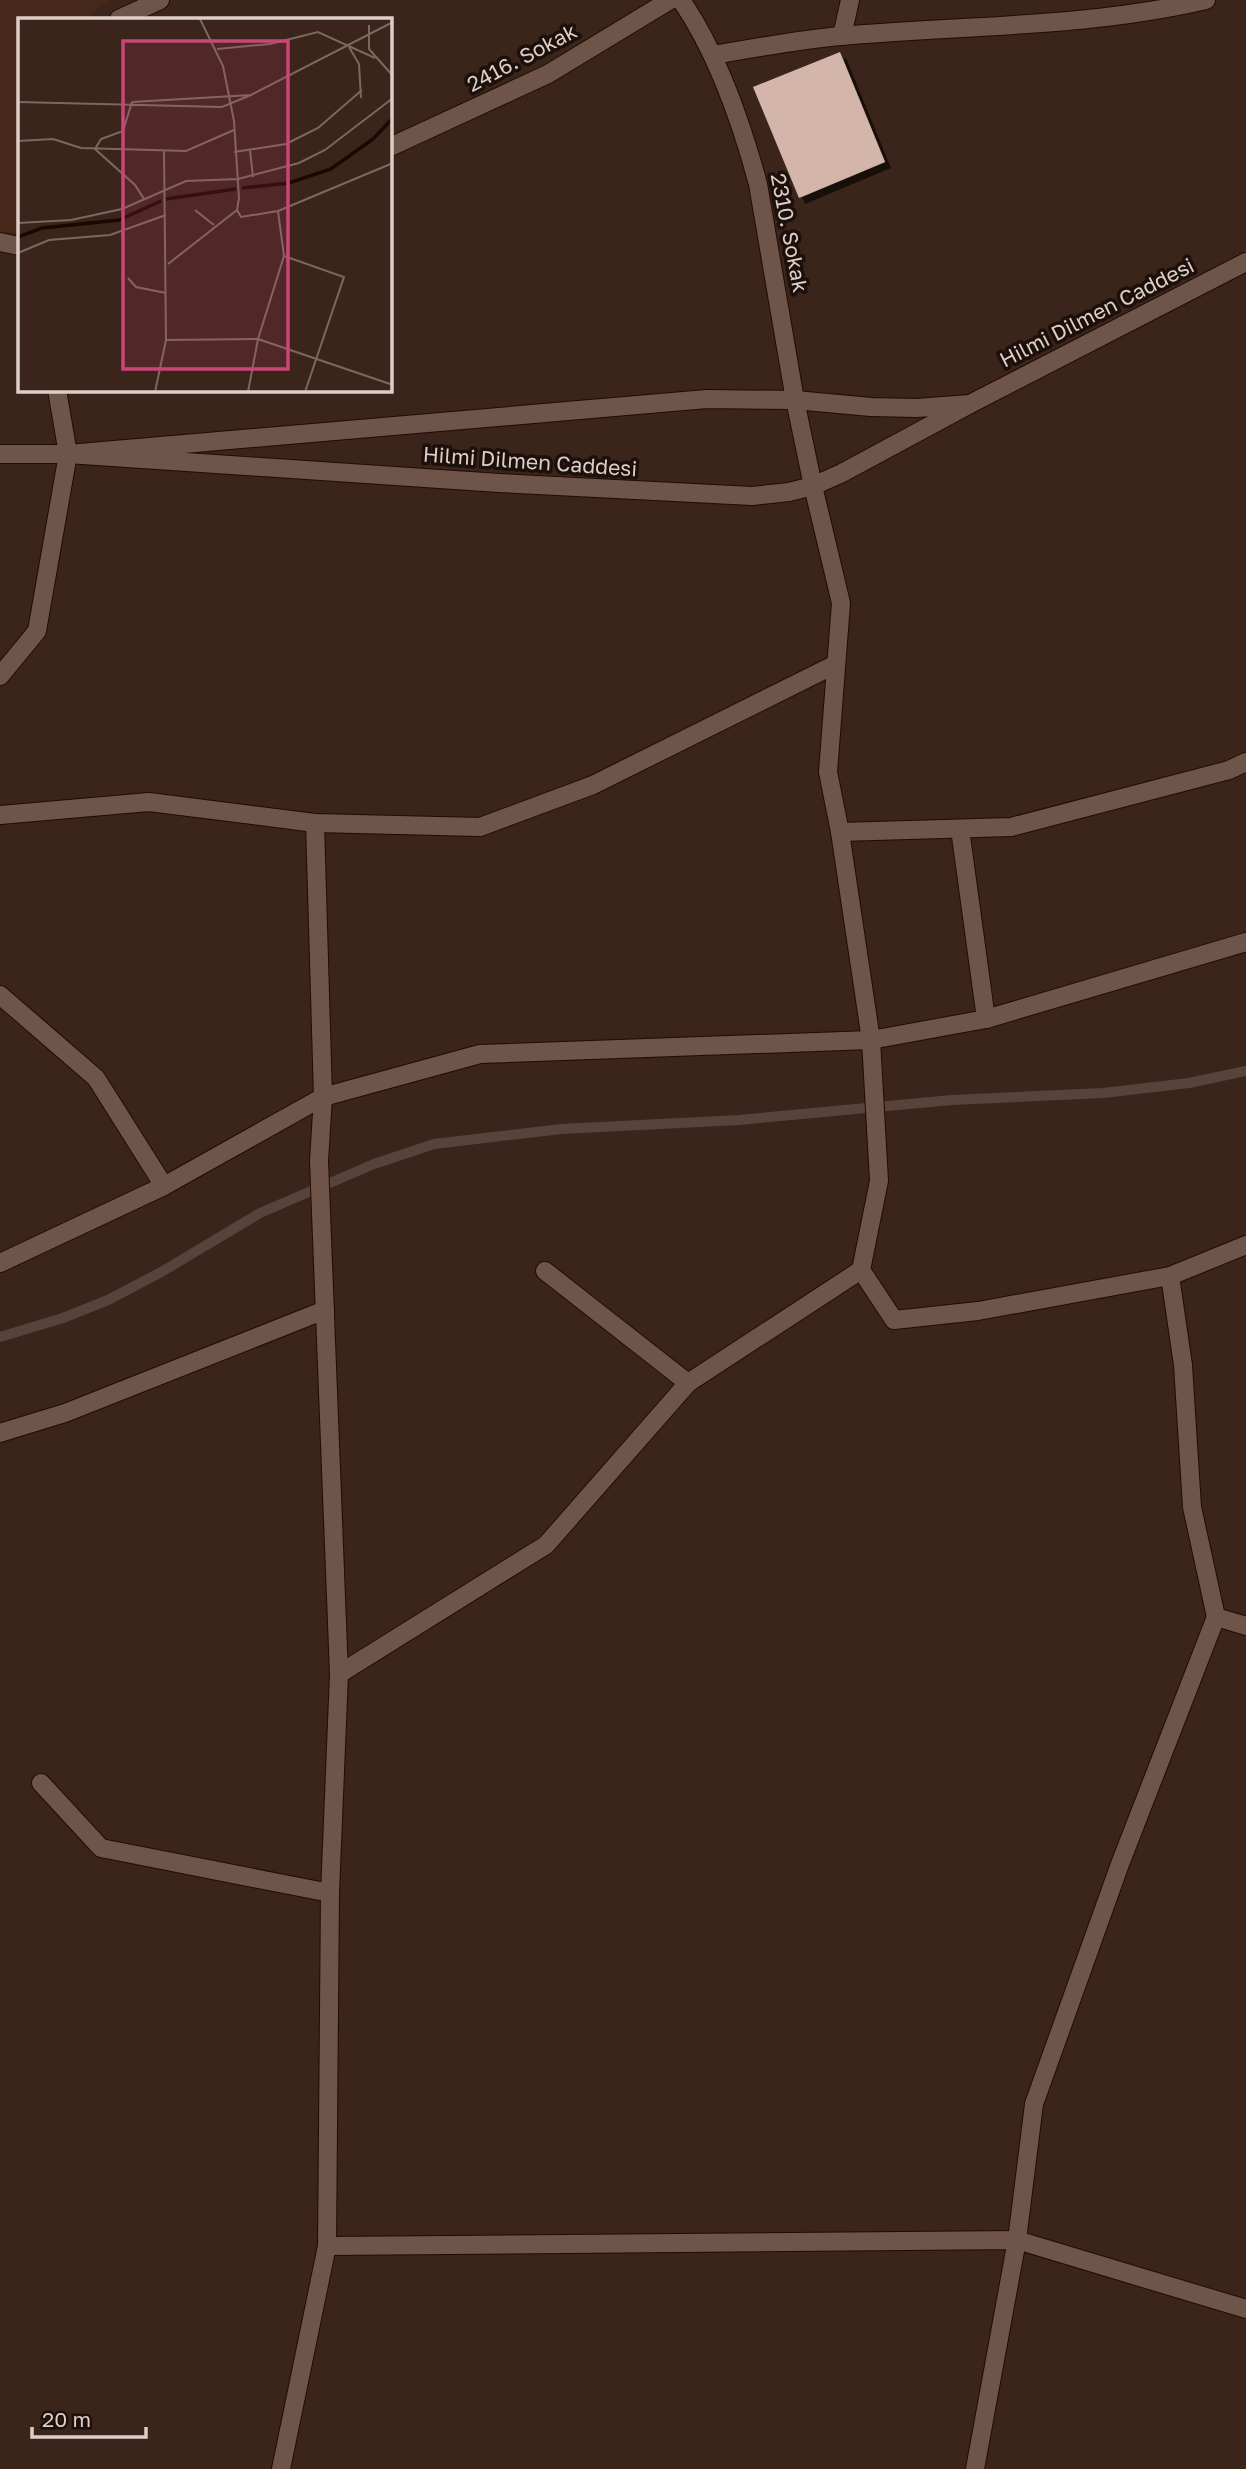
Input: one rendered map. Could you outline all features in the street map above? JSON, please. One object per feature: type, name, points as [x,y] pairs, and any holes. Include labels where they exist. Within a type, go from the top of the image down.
[{"type":"street","points":[[122,18],[160,0]]},
{"type":"street","name":"2416. Sokak","points":[[392,146],[548,74],[670,0]]},
{"type":"street","name":"2310. Sokak","points":[[681,0],[713,55],[750,153],[758,184],[795,400],[841,603],[828,772],[840,832],[871,1040],[879,1181],[861,1270]]},
{"type":"street","points":[[842,36],[850,0]]},
{"type":"street","points":[[713,55],[785,42],[842,36],[1045,24],[1112,17],[1204,0]]},
{"type":"street","points":[[0,242],[18,246]]},
{"type":"street","name":"Hilmi Dilmen Caddesi","points":[[0,454],[68,454],[708,495],[752,496],[789,492],[813,486],[842,473],[1246,262]]},
{"type":"street","points":[[0,676],[37,631],[68,454],[57,392]]},
{"type":"street","name":"Hilmi Dilmen Caddesi","points":[[68,454],[707,399],[795,400],[905,408],[970,404]]},
{"type":"street","points":[[0,814],[149,802],[315,823],[480,827],[593,785],[836,664]]},
{"type":"street","points":[[840,832],[1011,827],[1229,770],[1246,762]]},
{"type":"street","points":[[281,2469],[327,2246],[330,1893],[339,1674],[319,1161],[323,1097],[315,823]]},
{"type":"street","points":[[960,828],[986,1019]]},
{"type":"street","points":[[0,1263],[164,1186],[323,1097],[480,1054],[871,1040],[986,1019],[1246,942]]},
{"type":"street","points":[[0,995],[96,1079],[164,1186]]},
{"type":"street","points":[[339,1674],[546,1545],[688,1383],[861,1270],[894,1320],[978,1311],[1170,1276],[1246,1245]]},
{"type":"street","points":[[545,1271],[688,1383]]},
{"type":"street","points":[[975,2469],[1017,2240],[1034,2104],[1120,1864],[1216,1617],[1192,1507],[1183,1365],[1170,1276]]},
{"type":"street","points":[[0,1433],[65,1413],[325,1310]]},
{"type":"street","points":[[1216,1617],[1246,1626]]},
{"type":"street","points":[[41,1783],[101,1848],[330,1893]]},
{"type":"street","points":[[327,2246],[1017,2240],[1246,2309]]},
{"type":"shaded area","points":[[0,0],[111,0],[86,18],[18,18],[18,233],[0,232]]},
{"type":"building","points":[[840,52],[885,162],[799,198],[753,87]]},
{"type":"waterway","points":[[0,1337],[63,1318],[108,1300],[163,1271],[260,1213],[374,1164],[434,1144],[561,1129],[739,1120],[952,1100],[1103,1093],[1189,1083],[1246,1071]]}]
